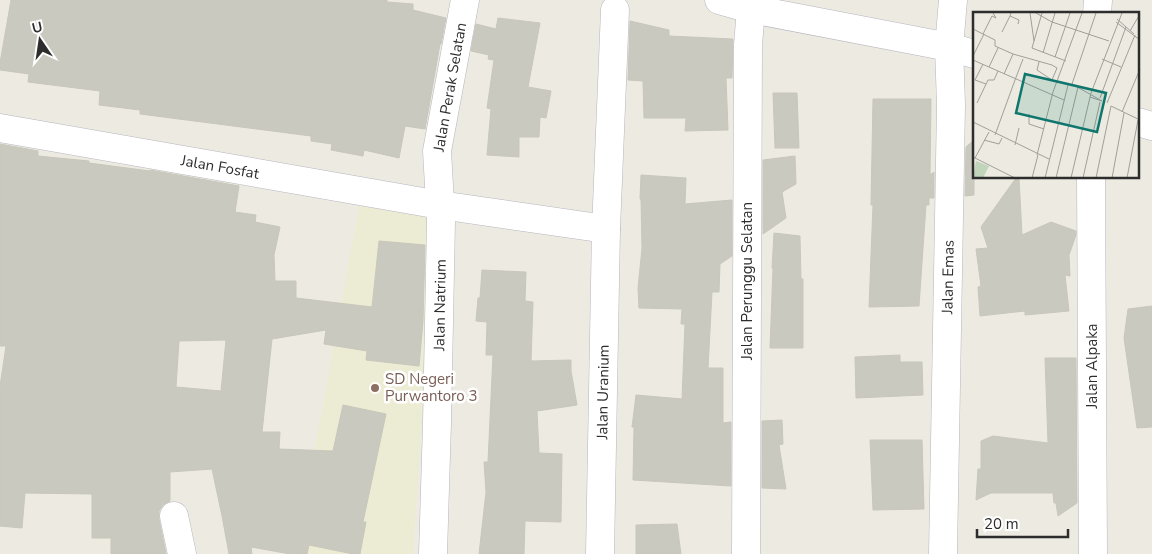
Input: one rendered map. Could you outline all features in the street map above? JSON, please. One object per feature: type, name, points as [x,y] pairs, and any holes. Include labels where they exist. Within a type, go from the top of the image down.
[{"type":"street","points":[[719,0],[751,9],[948,47],[973,54]]},
{"type":"street","name":"Jalan Emas","points":[[943,554],[963,108],[948,47],[952,0]]},
{"type":"street","name":"Jalan Perak Selatan","points":[[440,205],[438,151],[458,1]]},
{"type":"street","name":"Jalan Perunggu Selatan","points":[[746,554],[748,45],[751,9]]},
{"type":"street","name":"Jalan Uranium","points":[[600,554],[606,229],[615,10]]},
{"type":"street","name":"Jalan Fosfat","points":[[0,128],[440,205]]},
{"type":"street","name":"Jalan Alpaka","points":[[1091,179],[1093,554]]},
{"type":"street","points":[[440,205],[606,229]]},
{"type":"street","name":"Jalan Natrium","points":[[433,554],[440,298],[440,205]]},
{"type":"street","points":[[174,516],[182,554]]},
{"type":"shaded area","name":"SD Negeri Purwantoro 3","points":[[360,201],[429,212],[435,223],[413,554],[296,554]]},
{"type":"building","points":[[11,0],[387,0],[387,2],[413,4],[413,10],[446,18],[425,129],[405,126],[399,158],[364,150],[363,156],[331,150],[332,144],[311,141],[311,136],[140,114],[140,110],[99,105],[100,91],[28,82],[29,74],[0,70]]},
{"type":"building","points":[[498,18],[540,23],[528,87],[551,91],[546,118],[540,117],[539,137],[519,137],[519,157],[487,155],[491,109],[487,108],[494,60],[488,59],[489,55],[471,51],[476,24],[496,29]]},
{"type":"building","points":[[630,21],[669,30],[669,36],[733,39],[732,78],[726,78],[728,130],[685,131],[686,118],[644,118],[643,81],[628,80]]},
{"type":"building","points":[[773,93],[797,93],[799,148],[775,148]]},
{"type":"building","points":[[873,99],[931,99],[930,175],[934,172],[934,198],[929,198],[929,205],[926,205],[919,306],[869,307],[873,205],[871,205]]},
{"type":"building","points":[[973,141],[974,195],[965,196],[966,147]]},
{"type":"building","points":[[0,144],[38,151],[38,156],[150,170],[239,186],[235,212],[256,215],[255,222],[280,227],[274,255],[275,281],[296,281],[296,298],[372,307],[379,241],[425,245],[423,321],[419,366],[366,360],[367,351],[324,344],[326,330],[272,339],[262,432],[280,432],[279,449],[333,451],[343,405],[386,414],[363,522],[366,522],[360,554],[309,545],[307,554],[290,554],[251,547],[252,554],[229,554],[212,469],[170,472],[170,501],[163,505],[159,511],[166,554],[111,554],[111,538],[92,538],[92,494],[25,493],[22,528],[0,526],[0,386],[6,346],[0,346]],"holes":[[[226,340],[221,391],[176,387],[179,341]]]},
{"type":"building","points":[[795,156],[796,184],[782,192],[786,218],[763,234],[763,160]]},
{"type":"building","points":[[641,175],[686,178],[685,204],[732,200],[732,256],[720,264],[719,292],[712,292],[708,368],[723,368],[723,423],[731,422],[731,486],[633,480],[634,427],[632,427],[636,395],[682,399],[685,324],[681,324],[682,309],[639,308],[638,288],[642,248]]},
{"type":"building","points":[[1015,179],[1019,179],[1022,235],[1051,222],[1076,231],[1069,255],[1070,276],[1065,275],[1069,311],[1025,315],[1025,311],[980,316],[978,287],[981,286],[976,249],[988,248],[981,227]]},
{"type":"building","points":[[774,233],[800,236],[801,279],[803,279],[803,348],[770,348]]},
{"type":"building","points":[[482,270],[526,272],[525,301],[533,302],[531,361],[571,360],[577,405],[537,411],[539,453],[562,454],[561,522],[525,521],[524,554],[479,554],[486,492],[484,462],[488,462],[493,355],[486,355],[487,322],[476,321]]},
{"type":"building","points":[[1152,306],[1152,427],[1137,428],[1124,338],[1128,309]]},
{"type":"building","points":[[900,355],[900,362],[922,362],[923,395],[856,398],[855,357]]},
{"type":"building","points":[[1045,358],[1076,358],[1077,503],[1058,516],[1053,493],[991,493],[976,500],[978,469],[981,469],[981,441],[993,436],[1048,443]]},
{"type":"building","points":[[782,420],[783,444],[779,445],[786,489],[762,488],[762,421]]},
{"type":"building","points":[[870,440],[922,440],[924,509],[873,510]]},
{"type":"building","points":[[677,524],[681,554],[636,554],[636,525]]},
{"type":"place","name":"SD Negeri Purwantoro 3","points":[[375,388]]}]
